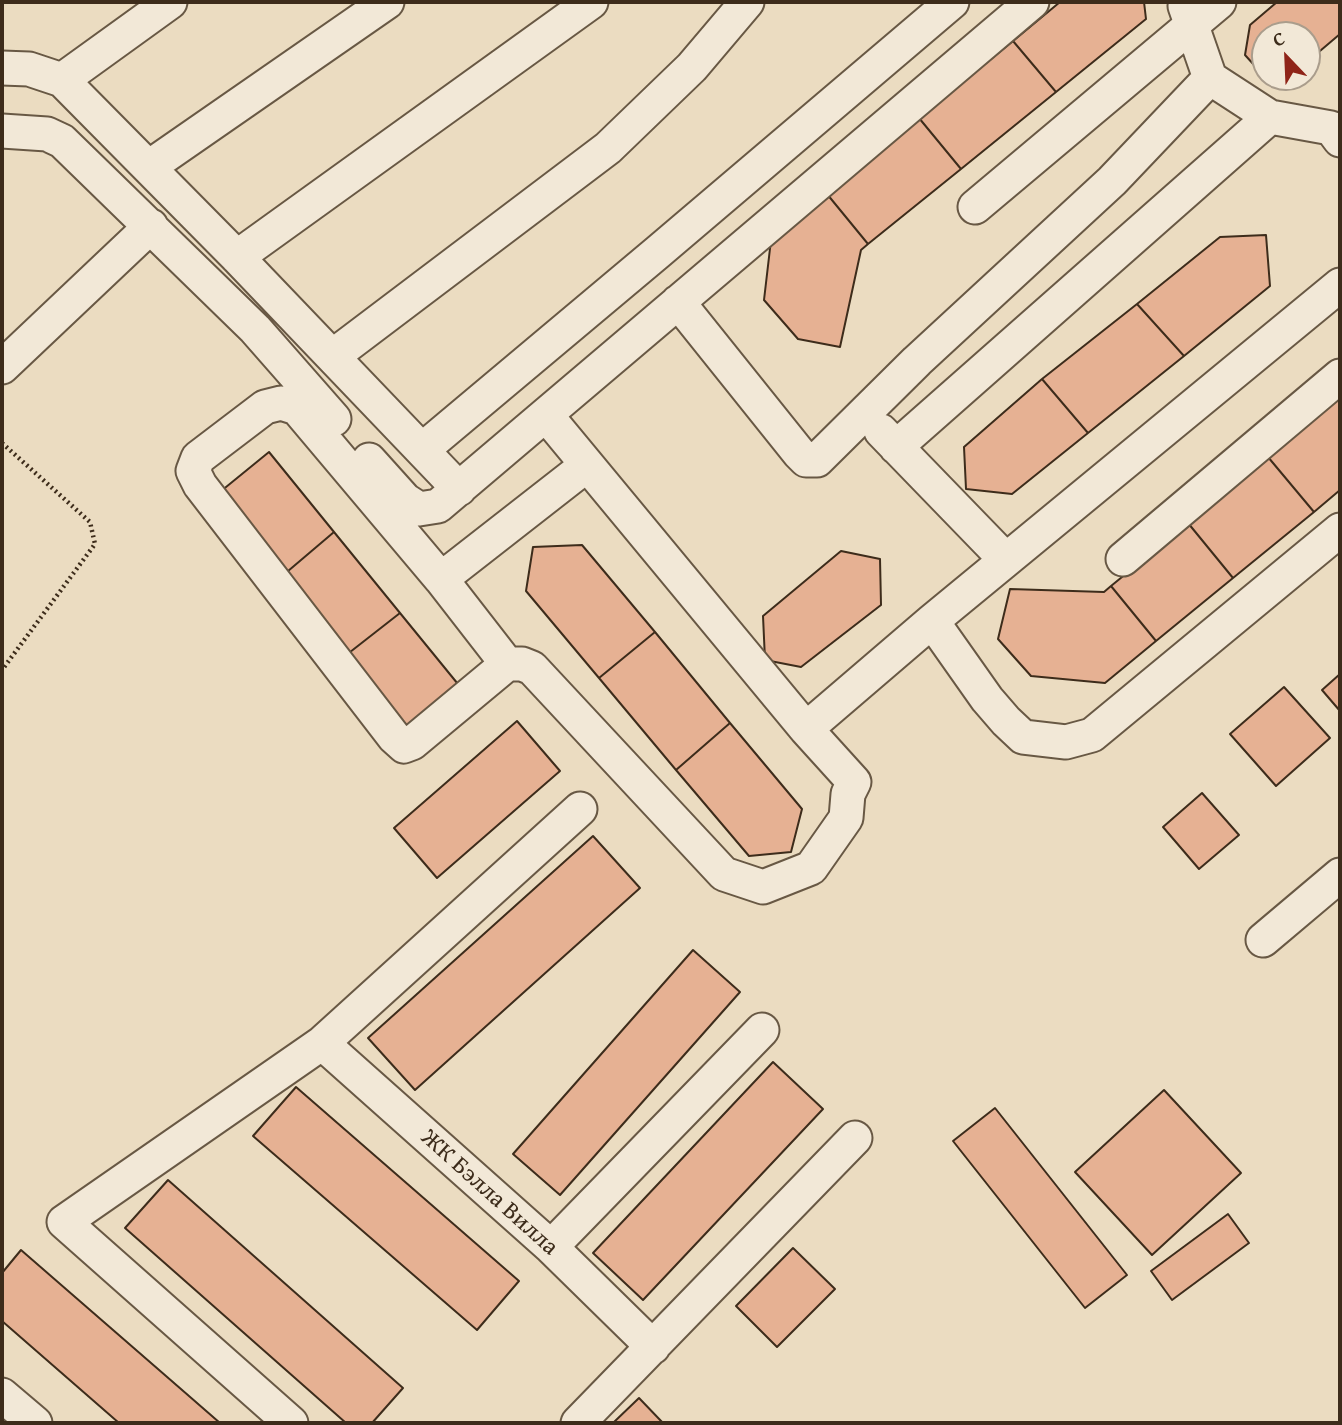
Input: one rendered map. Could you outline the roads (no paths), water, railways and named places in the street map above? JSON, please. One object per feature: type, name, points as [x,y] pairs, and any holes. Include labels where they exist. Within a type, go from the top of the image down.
[{"type":"street","points":[[62,80],[170,2]]},
{"type":"street","points":[[149,167],[387,2]]},
{"type":"street","points":[[237,257],[591,2]]},
{"type":"street","points":[[333,356],[608,148],[692,67],[747,2]]},
{"type":"street","points":[[429,443],[658,253],[952,2]]},
{"type":"street","points":[[2,131],[47,134],[62,141],[254,329],[405,500],[419,509],[438,506],[459,489],[1032,2]]},
{"type":"street","points":[[975,207],[1188,13],[1219,2]]},
{"type":"street","points":[[1188,13],[1210,78],[1270,117],[1331,128],[1340,140]]},
{"type":"street","points":[[2,68],[29,69],[62,80],[333,356],[429,443],[459,489]]},
{"type":"street","points":[[678,302],[806,460],[817,460],[917,361],[1112,181],[1210,78]]},
{"type":"street","points":[[896,447],[1270,117]]},
{"type":"street","points":[[2,367],[151,226]]},
{"type":"street","points":[[806,729],[932,621],[1340,285]]},
{"type":"street","points":[[1123,559],[1340,376]]},
{"type":"street","points":[[507,664],[442,579],[297,408],[281,404],[265,408],[198,458],[193,471],[200,485],[394,737],[404,746],[412,743],[507,664],[522,664],[532,668],[724,874],[763,887],[811,868],[846,818],[848,794],[854,782],[806,729],[546,415]]},
{"type":"street","points":[[864,415],[1006,560]]},
{"type":"street","points":[[442,579],[587,465]]},
{"type":"street","points":[[932,621],[987,699],[1023,737],[1066,742],[1093,735],[1340,530]]},
{"type":"street","points":[[291,1423],[64,1222],[322,1043],[580,809]]},
{"type":"street","points":[[1263,940],[1340,875]]},
{"type":"street","points":[[551,1247],[762,1030]]},
{"type":"street","name":"ЖК Бэлла Вилла","points":[[322,1043],[551,1247],[653,1347]]},
{"type":"street","points":[[578,1423],[855,1138]]},
{"type":"street","points":[[2,1395],[35,1423]]}]
